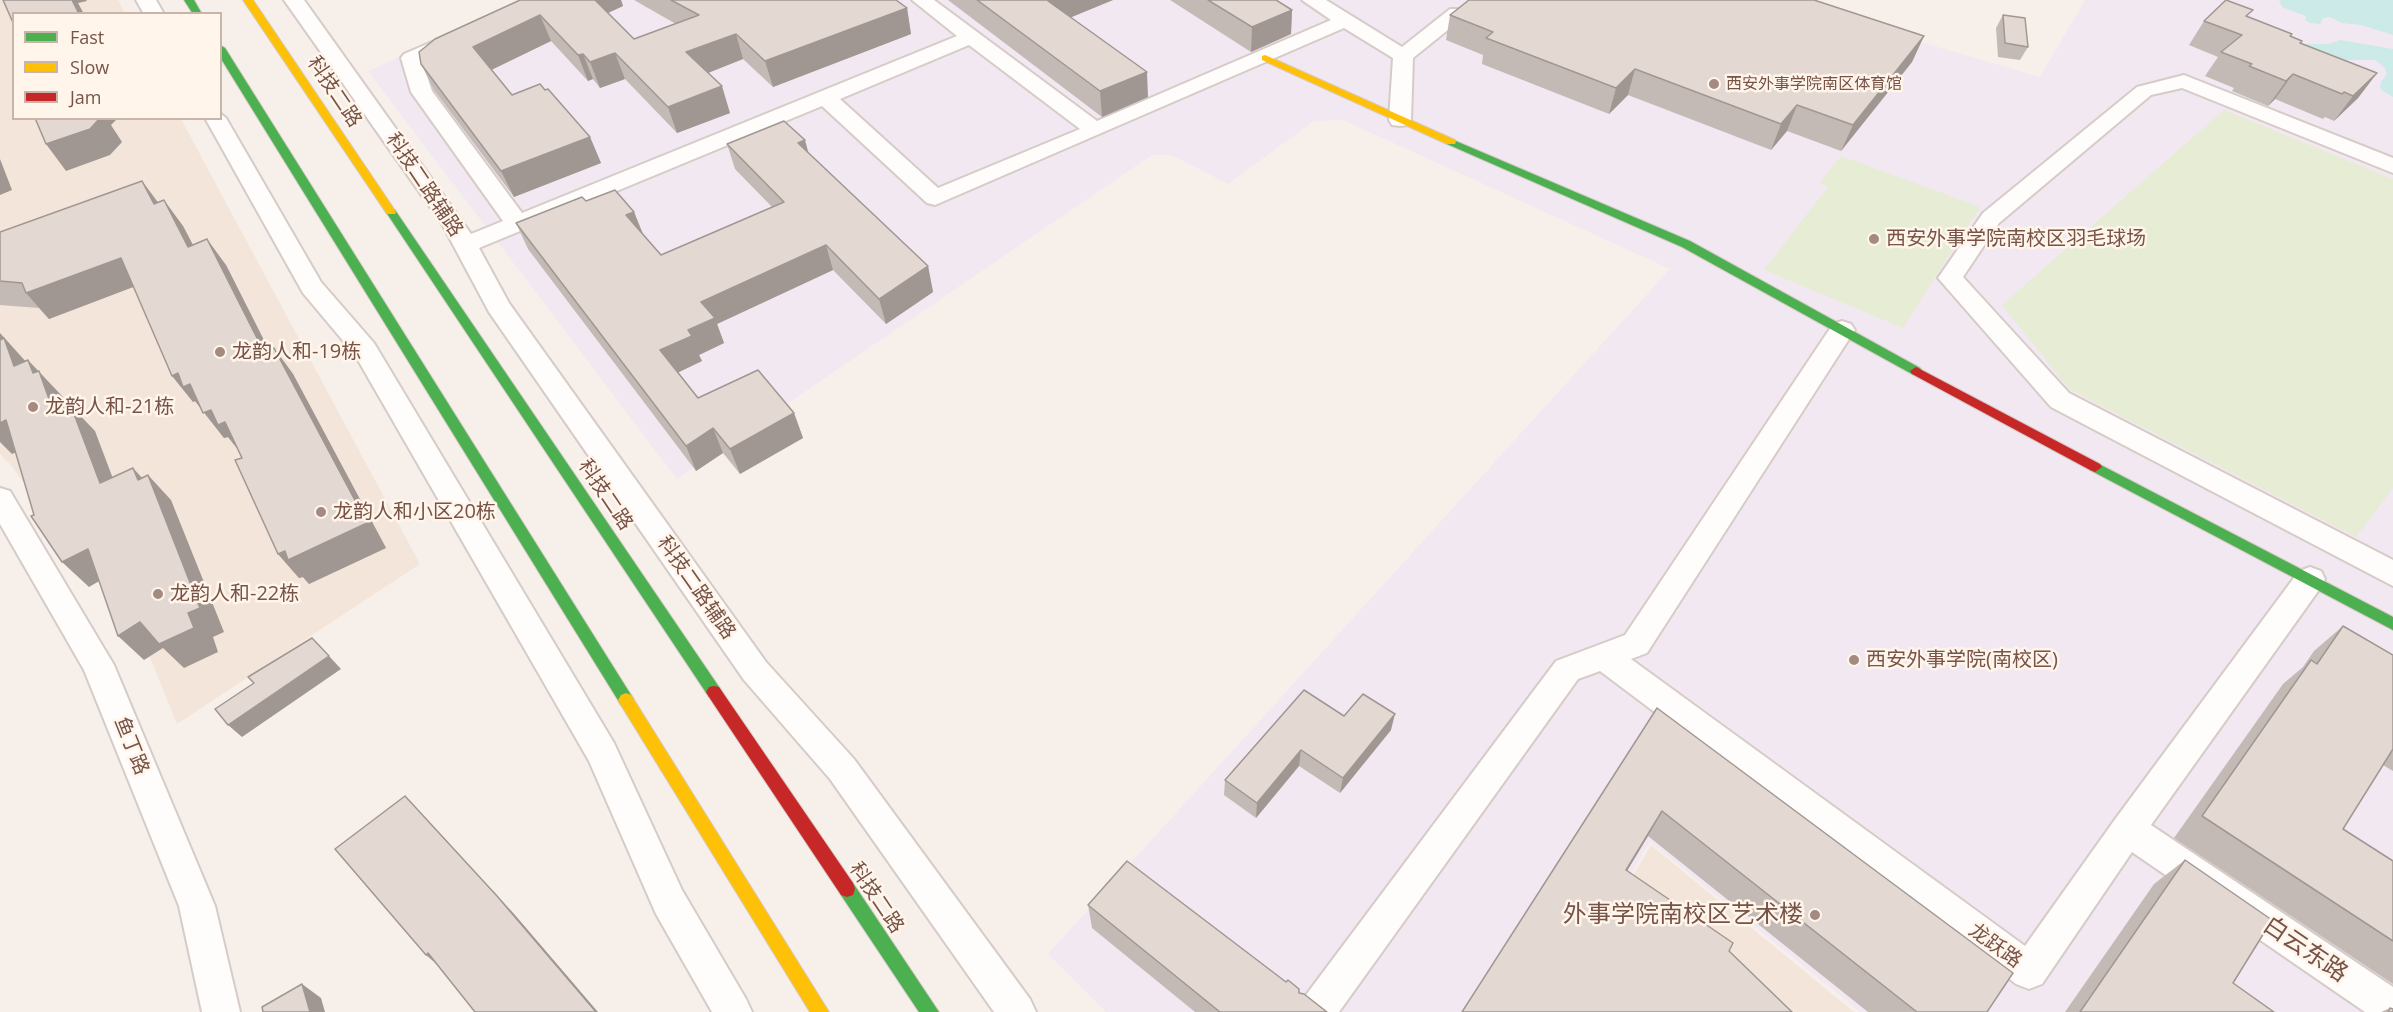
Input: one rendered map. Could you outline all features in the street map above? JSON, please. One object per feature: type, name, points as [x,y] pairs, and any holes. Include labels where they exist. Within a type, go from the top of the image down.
[{"type":"main road","name":"科技二路","points":[[248,0],[930,1012]]},
{"type":"main road","points":[[222,51],[820,1012]]},
{"type":"main road","points":[[1264,58],[1400,120],[1686,244],[2018,427],[2393,624]]},
{"type":"street","name":"科技二路辅路","points":[[294,0],[453,223],[498,306],[755,671],[842,769],[1017,1012]]},
{"type":"street","points":[[922,0],[1095,130]]},
{"type":"street","points":[[1312,0],[1403,56]]},
{"type":"street","points":[[1400,120],[1403,56],[1457,13]]},
{"type":"street","points":[[824,96],[935,198],[1264,58],[1345,21]]},
{"type":"street","points":[[475,29],[411,58],[422,92],[518,224]]},
{"type":"street","points":[[465,245],[972,37]]},
{"type":"street","points":[[2393,166],[2184,81],[2144,90],[1991,218],[1950,278],[2060,400],[2393,574]]},
{"type":"street","points":[[216,120],[312,287],[365,349],[602,753],[669,902],[733,1012]]},
{"type":"street","points":[[1316,1012],[1567,670],[1636,644],[1842,330]]},
{"type":"street","name":"鱼丁路","points":[[0,499],[98,665],[196,906],[221,1012]]},
{"type":"street","name":"龙跃路","points":[[1603,656],[2029,971],[2128,829],[2310,579]]},
{"type":"street","name":"白云东路","points":[[2128,829],[2393,1010]]},
{"type":"shaded area","points":[[0,0],[118,0],[124,12],[12,12],[12,120],[182,120],[420,564],[177,724],[145,645],[0,454]]},
{"type":"shaded area","name":"西安外事学院(南校区)","points":[[523,0],[1777,0],[2040,77],[2085,0],[2393,0],[2393,1012],[1860,1012],[1650,842],[1549,1012],[1106,1012],[1048,954],[1670,269],[1343,120],[1314,121],[1228,184],[1171,155],[1152,155],[677,479],[368,71]]},
{"type":"shaded area","points":[[1651,845],[1854,1012],[1553,1012]]},
{"type":"green space","points":[[2224,110],[2393,179],[2393,488],[2356,537],[2069,389],[2002,305]]},
{"type":"green space","name":"西安外事学院南校区羽毛球场","points":[[1841,156],[1980,207],[1903,328],[1764,270],[1828,187],[1820,183]]},
{"type":"water","points":[[2279,0],[2393,0],[2393,35],[2361,25],[2342,23],[2330,17],[2323,18],[2320,24],[2310,23],[2305,20],[2306,16],[2282,7]]},
{"type":"water","points":[[2340,40],[2393,49],[2393,97],[2380,89],[2381,82],[2387,74],[2384,67],[2375,60],[2344,60],[2299,44],[2329,44]]},
{"type":"building","points":[[3,0],[72,0],[78,12],[12,12],[12,20]]},
{"type":"building","points":[[520,0],[595,0],[634,39],[699,15],[671,0],[896,0],[907,8],[765,61],[736,34],[686,52],[722,86],[668,107],[615,53],[590,62],[583,54],[578,55],[540,15],[473,47],[512,95],[540,84],[545,90],[548,89],[590,137],[501,171],[421,64],[419,52],[435,39]]},
{"type":"building","points":[[977,0],[1051,0],[1048,1],[1147,72],[1100,91]]},
{"type":"building","points":[[1208,0],[1276,0],[1292,10],[1252,27]]},
{"type":"building","name":"西安外事学院南区体育馆","points":[[1469,0],[1814,0],[1924,36],[1853,125],[1797,105],[1781,124],[1635,69],[1616,88],[1486,38],[1493,32],[1450,15]]},
{"type":"building","points":[[2226,0],[2253,10],[2246,16],[2292,34],[2290,36],[2302,41],[2300,43],[2377,73],[2353,96],[2344,92],[2342,94],[2293,74],[2286,81],[2249,66],[2252,64],[2221,52],[2242,35],[2204,21]]},
{"type":"building","points":[[2003,15],[2025,18],[2028,47],[2005,43]]},
{"type":"building","points":[[36,120],[98,120],[90,129],[46,144]]},
{"type":"building","points":[[784,121],[805,140],[798,143],[928,266],[879,299],[826,245],[701,302],[715,318],[688,330],[692,336],[660,350],[698,398],[758,370],[794,413],[730,449],[713,428],[686,446],[516,223],[582,197],[586,201],[615,190],[634,212],[626,215],[661,255],[784,202],[727,144]]},
{"type":"building","points":[[142,181],[154,204],[164,200],[188,247],[207,239],[264,352],[274,348],[367,523],[288,560],[285,551],[278,554],[235,460],[242,458],[225,422],[218,425],[211,410],[203,413],[190,384],[183,387],[178,373],[172,376],[121,258],[26,293],[22,283],[0,281],[0,232]]},
{"type":"building","points":[[4,338],[14,366],[28,360],[33,373],[39,371],[54,413],[71,406],[100,483],[133,468],[138,480],[148,475],[200,608],[188,613],[194,628],[159,644],[140,622],[118,636],[88,549],[62,562],[31,516],[34,515],[6,420],[0,423],[0,340]]},
{"type":"building","points":[[2343,626],[2393,655],[2393,749],[2343,829],[2393,861],[2393,941],[2202,816],[2311,660],[2317,664]]},
{"type":"building","points":[[312,638],[329,656],[228,725],[215,709],[254,683],[248,677]]},
{"type":"building","points":[[1304,690],[1344,716],[1363,694],[1395,714],[1343,778],[1301,750],[1257,803],[1225,780]]},
{"type":"building","points":[[1657,708],[2013,973],[1987,1012],[1917,1012],[1662,811],[1626,870],[1733,943],[1729,951],[1792,1012],[1462,1012]]},
{"type":"building","points":[[405,796],[497,896],[596,1012],[475,1012],[428,953],[426,955],[335,849]]},
{"type":"building","points":[[2185,860],[2272,920],[2233,983],[2274,1012],[2080,1012]]},
{"type":"building","points":[[1127,861],[1286,982],[1288,980],[1299,989],[1299,993],[1304,994],[1327,1012],[1220,1012],[1088,905]]},
{"type":"building","points":[[302,984],[310,1012],[263,1012],[262,1007]]},
{"type":"traffic: fast","points":[[189,0],[197,12]]},
{"type":"traffic: fast","points":[[222,51],[626,700]]},
{"type":"traffic: fast","points":[[1451,142],[1686,244],[1916,371]]},
{"type":"traffic: fast","points":[[391,212],[714,692]]},
{"type":"traffic: fast","points":[[2095,467],[2393,624]]},
{"type":"traffic: fast","points":[[847,889],[930,1012]]},
{"type":"traffic: slow","points":[[248,0],[391,212]]},
{"type":"traffic: slow","points":[[1265,58],[1451,142]]},
{"type":"traffic: slow","points":[[626,700],[820,1012]]},
{"type":"traffic: jam","points":[[1916,371],[2095,467]]},
{"type":"traffic: jam","points":[[714,692],[847,889]]},
{"type":"place","name":"西安外事学院南区体育馆","points":[[1714,84]]},
{"type":"place","name":"西安外事学院南校区羽毛球场","points":[[1874,239]]},
{"type":"place","name":"龙韵人和-19栋","points":[[220,352]]},
{"type":"place","name":"龙韵人和-21栋","points":[[33,407]]},
{"type":"place","name":"龙韵人和小区20栋","points":[[321,512]]},
{"type":"place","name":"龙韵人和-22栋","points":[[158,594]]},
{"type":"place","name":"西安外事学院(南校区)","points":[[1854,660]]},
{"type":"place","name":"外事学院南校区艺术楼","points":[[1815,915]]}]
